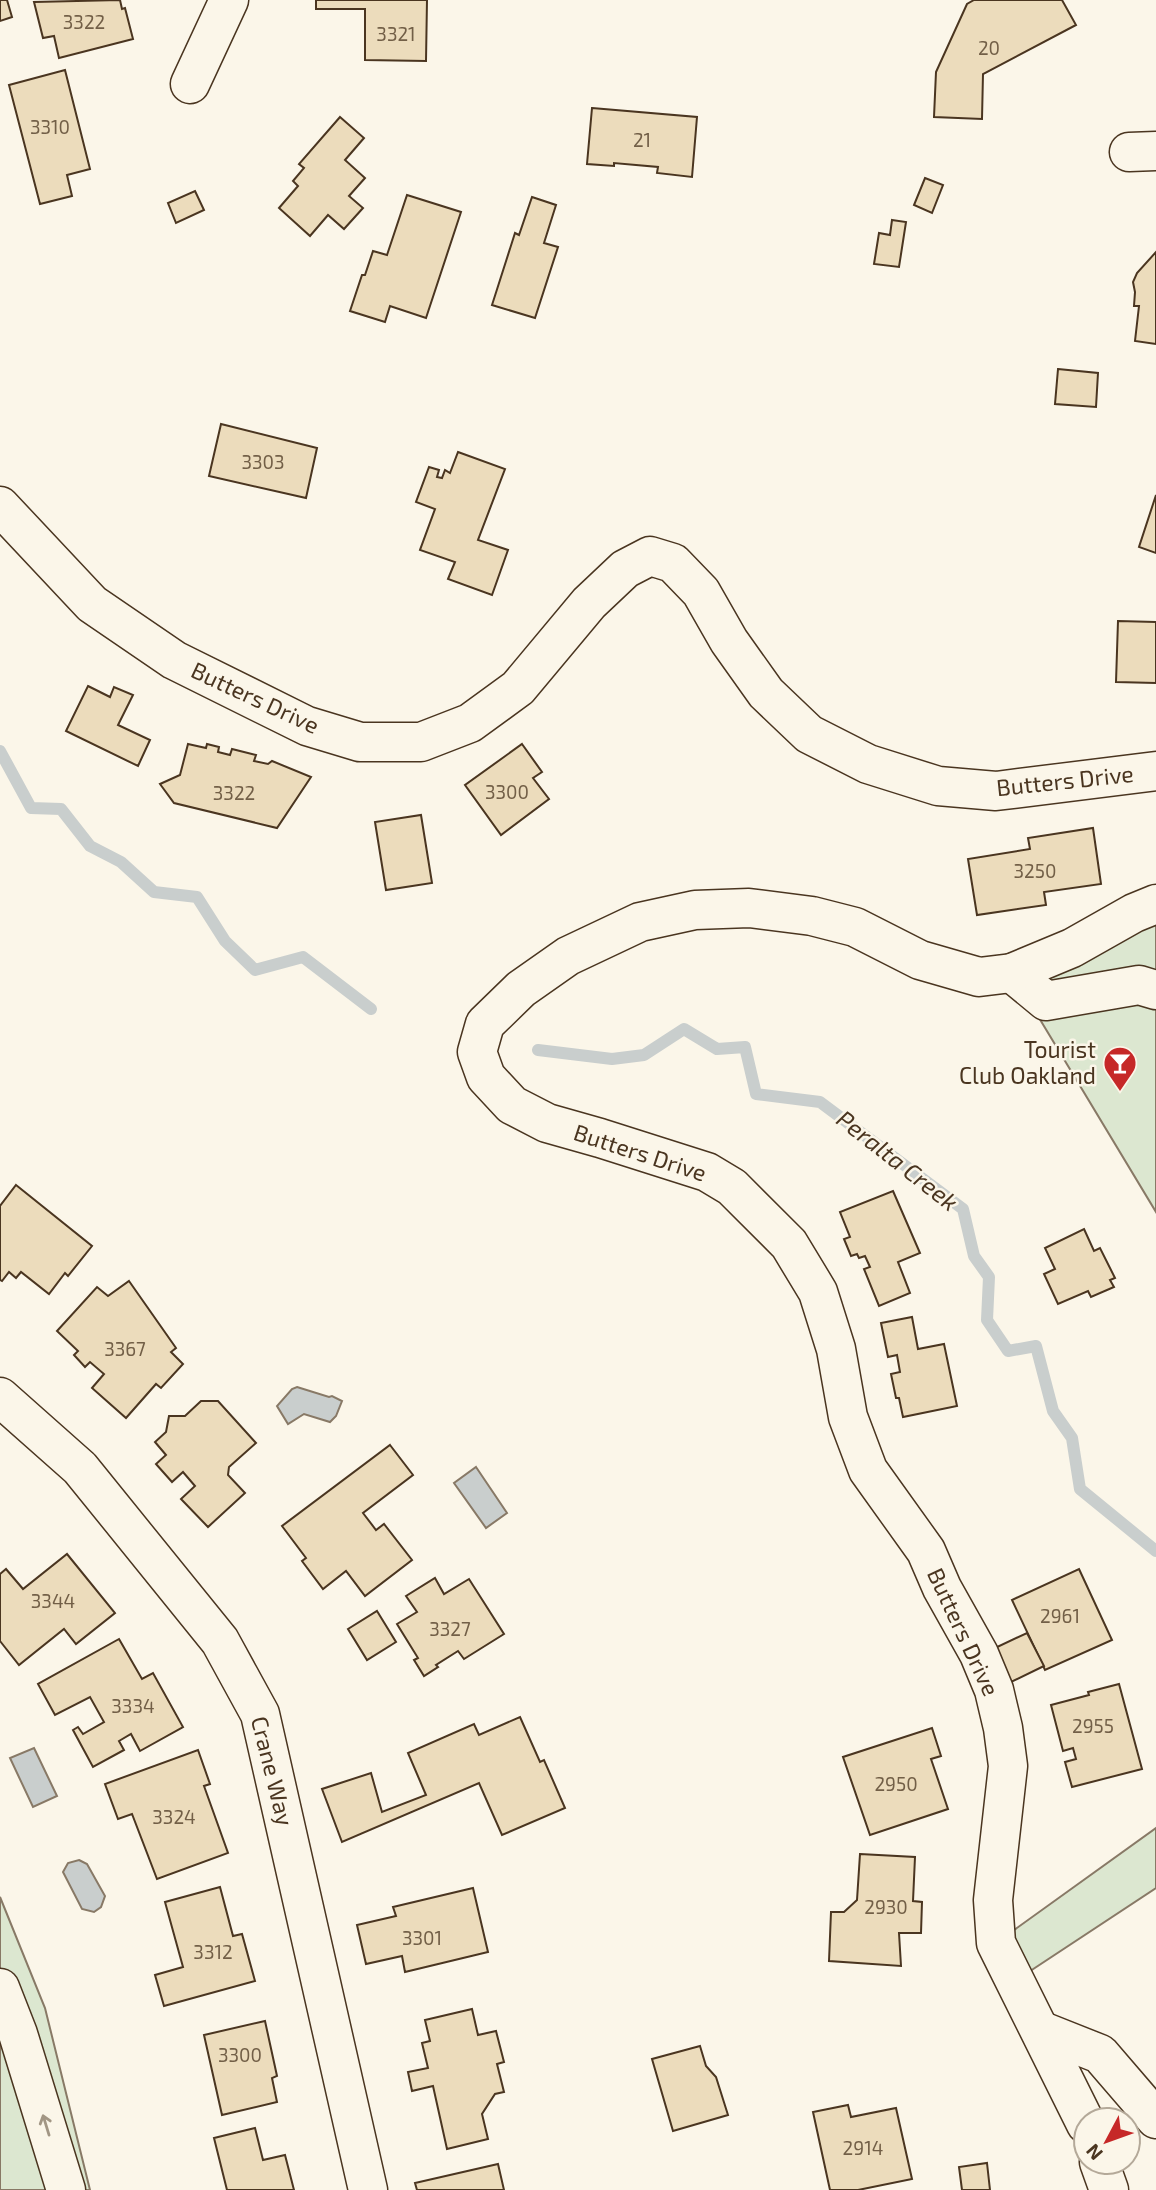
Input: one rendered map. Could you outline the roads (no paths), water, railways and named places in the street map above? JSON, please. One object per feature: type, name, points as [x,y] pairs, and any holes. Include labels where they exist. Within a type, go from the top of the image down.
[{"type":"street","points":[[190,84],[229,0]]},
{"type":"street","name":"Butters Drive","points":[[0,506],[92,604],[174,660],[307,726],[360,742],[421,743],[470,723],[518,688],[589,603],[625,569],[650,556],[673,563],[701,592],[729,641],[766,693],[809,734],[868,764],[938,786],[996,791],[1156,771]]},
{"type":"street","name":"Butters Drive","points":[[1077,2106],[996,1943],[993,1900],[1009,1766],[994,1690],[979,1654],[942,1588],[926,1551],[869,1470],[848,1417],[836,1349],[818,1292],[789,1244],[732,1187],[707,1172],[547,1123],[512,1105],[486,1077],[477,1052],[485,1024],[520,989],[568,956],[640,922],[695,910],[749,908],[813,916],[855,927],[920,960],[979,977],[1012,973],[1072,948],[1134,913],[1156,904]]},
{"type":"street","points":[[1012,973],[1046,1001],[1139,985],[1156,990]]},
{"type":"street","name":"Crane Way","points":[[0,1397],[80,1468],[220,1641],[260,1714],[368,2190]]},
{"type":"street","points":[[0,1988],[18,2034],[66,2190]]},
{"type":"street","points":[[1042,2031],[1100,2053],[1156,2119]]},
{"type":"waterway","name":"Peralta Creek","points":[[0,751],[31,808],[61,809],[90,846],[121,862],[154,892],[197,897],[225,941],[255,970],[303,957],[371,1009]]},
{"type":"waterway","name":"Peralta Creek","points":[[538,1050],[612,1059],[644,1055],[684,1029],[717,1049],[745,1047],[756,1094],[820,1102],[963,1209],[974,1256],[989,1277],[987,1320],[1008,1351],[1036,1346],[1053,1411],[1072,1438],[1080,1489],[1156,1551]]},
{"type":"place","name":"Tourist Club Oakland","points":[[1120,1093]]}]
